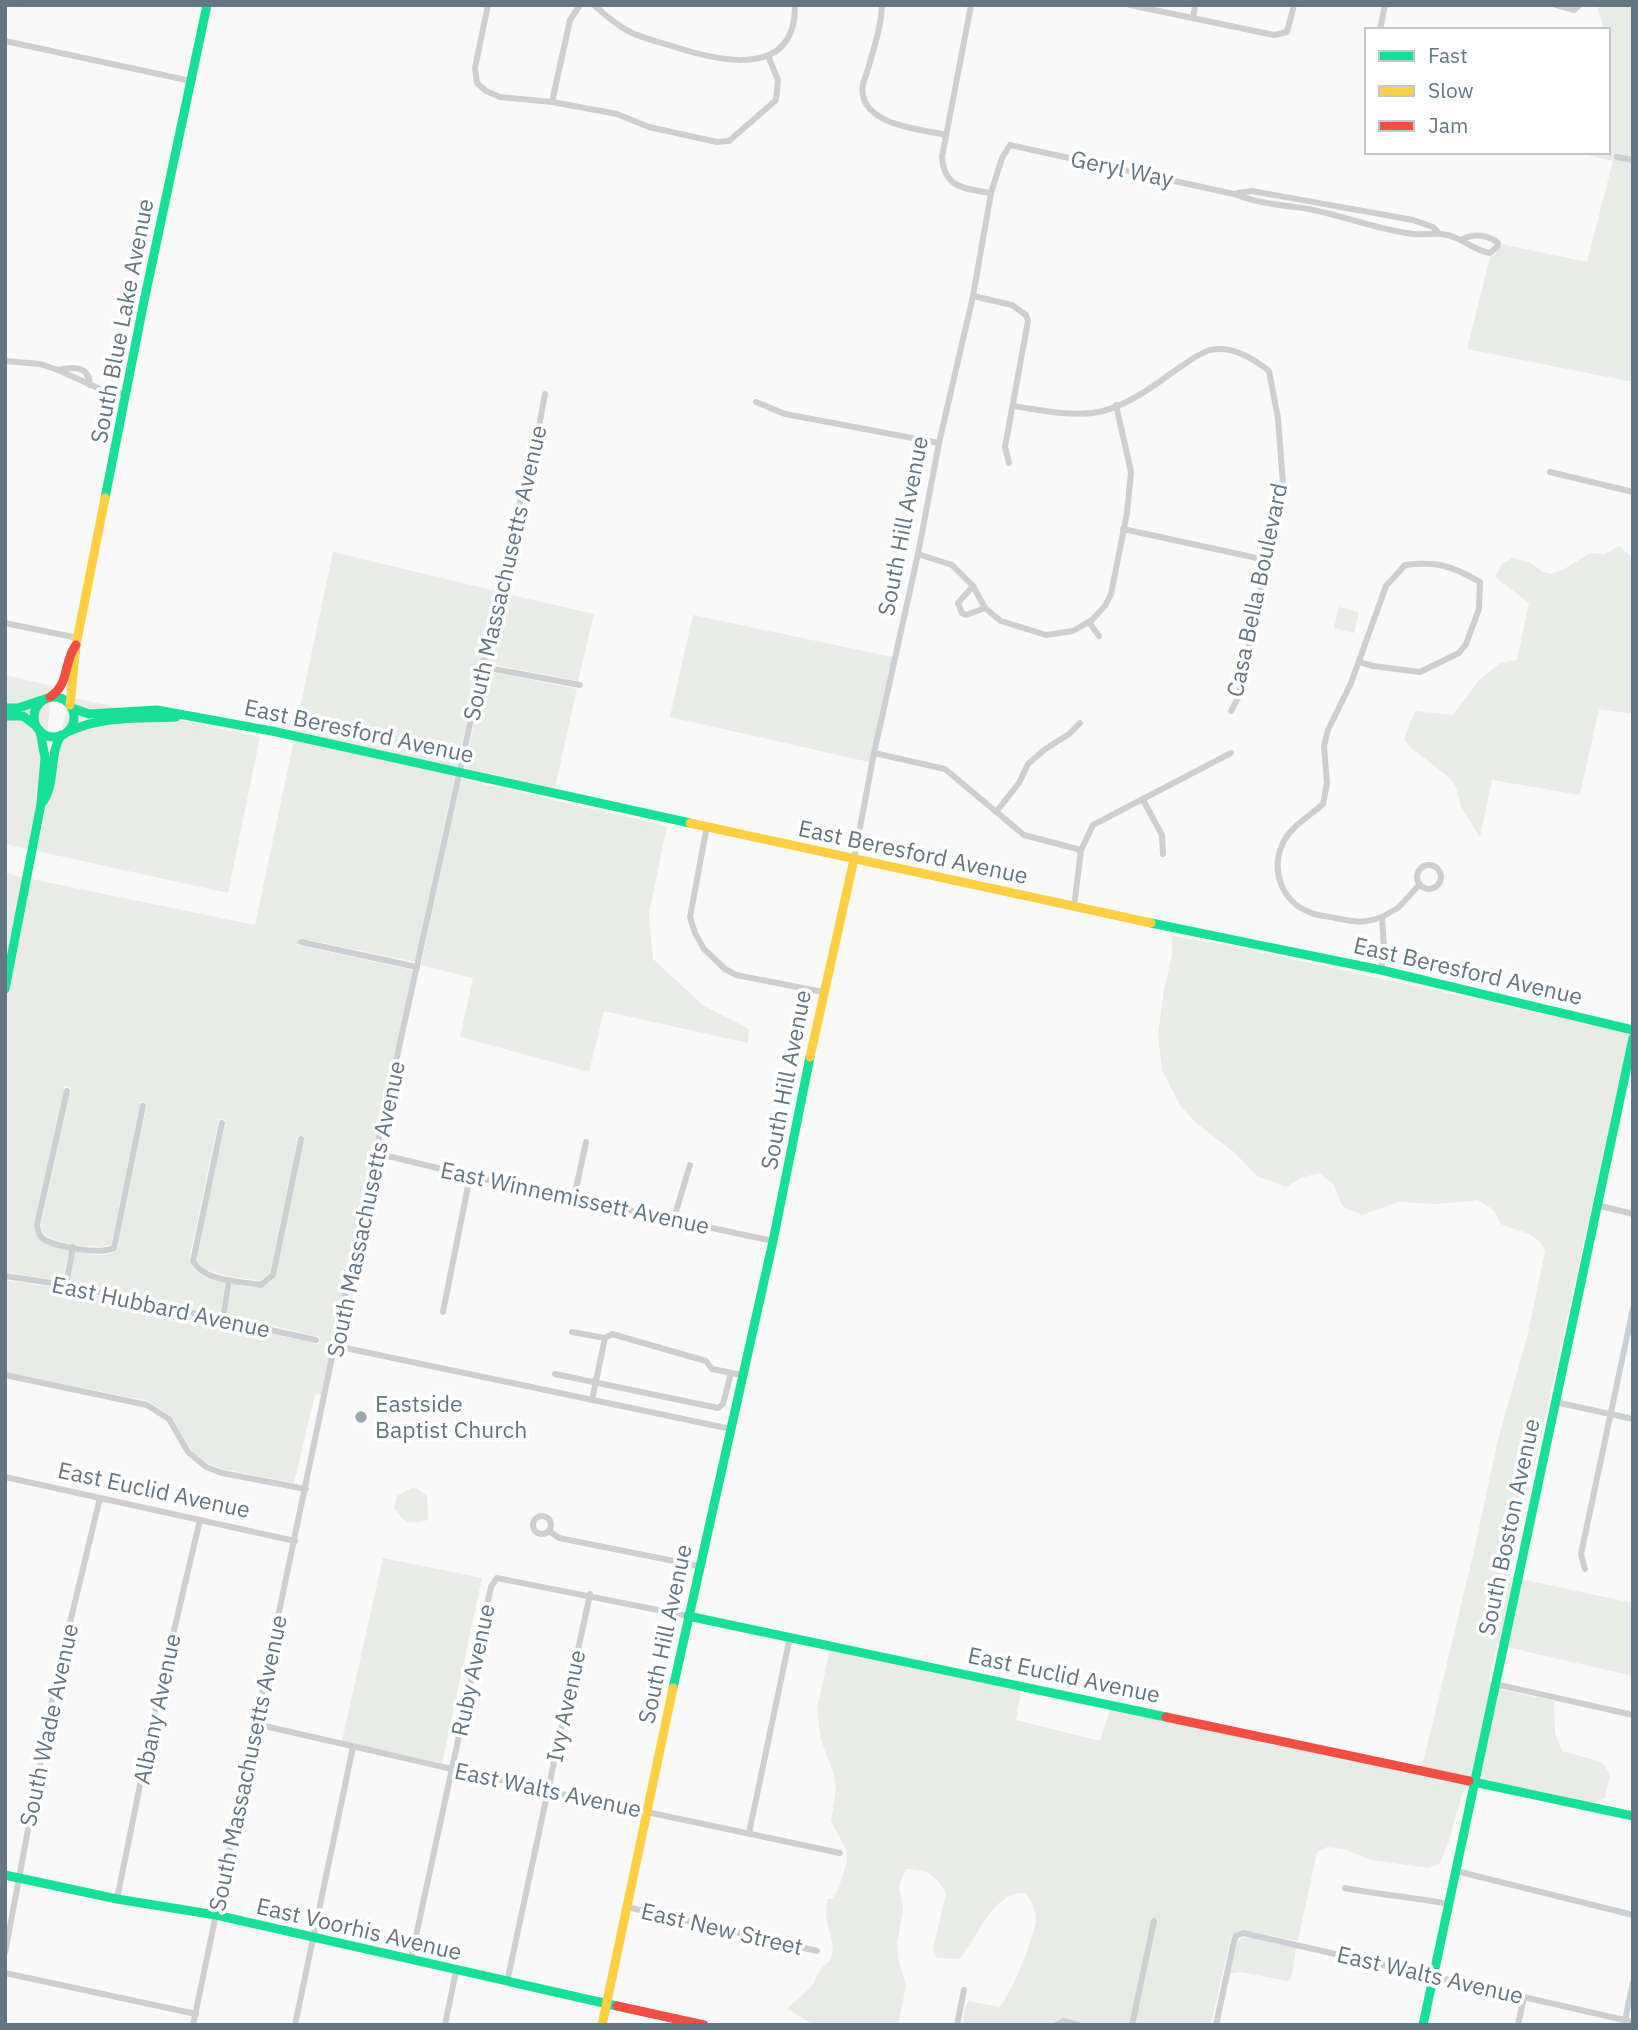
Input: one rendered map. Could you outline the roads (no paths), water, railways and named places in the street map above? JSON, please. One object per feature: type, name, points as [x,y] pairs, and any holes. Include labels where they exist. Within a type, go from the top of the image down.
[{"type":"street","name":"South Blue Lake Avenue","points":[[71,706],[77,642],[144,301],[207,5]]},
{"type":"street","points":[[488,5],[475,68],[477,83],[486,91],[500,97],[552,102],[617,114],[649,127],[718,142],[729,141],[776,100],[778,80],[768,56]]},
{"type":"street","points":[[552,102],[570,20],[580,5]]},
{"type":"street","points":[[593,5],[630,32],[706,58],[728,61],[768,56],[788,38],[795,22],[794,5]]},
{"type":"street","points":[[882,5],[874,50],[863,84],[869,108],[882,119],[946,135]]},
{"type":"street","points":[[971,5],[942,157],[946,175],[956,186],[991,193]]},
{"type":"street","points":[[1129,5],[1274,35],[1287,32],[1294,5]]},
{"type":"street","points":[[1193,18],[1195,5]]},
{"type":"street","points":[[1380,28],[1385,5]]},
{"type":"street","points":[[1556,5],[1574,10],[1580,5]]},
{"type":"street","points":[[5,41],[191,81]]},
{"type":"street","name":"South Hill Avenue","points":[[602,2025],[688,1616],[773,1241],[939,443],[973,296],[991,193],[1002,158],[1010,145]]},
{"type":"street","name":"Geryl Way","points":[[1010,145],[1234,194],[1252,191],[1387,229],[1413,234],[1439,233],[1462,239],[1482,252],[1490,253],[1497,247],[1497,243],[1487,237],[1468,236],[1462,239]]},
{"type":"street","points":[[1616,157],[1633,160]]},
{"type":"street","name":"Geryl Way","points":[[1301,204],[1390,217],[1433,227],[1439,233]]},
{"type":"street","points":[[1387,229],[1390,217]]},
{"type":"street","points":[[973,296],[1012,305],[1026,314],[1028,321],[1005,447],[1009,463]]},
{"type":"street","name":"Casa Bella Boulevard","points":[[1013,406],[1060,413],[1102,411],[1140,396],[1193,358],[1211,350],[1231,350],[1269,370],[1278,418],[1283,485],[1238,698],[1231,710]]},
{"type":"street","points":[[5,361],[40,364],[90,385],[127,394]]},
{"type":"street","points":[[58,370],[70,367],[83,369],[89,375],[90,385]]},
{"type":"street","name":"South Massachusetts Avenue","points":[[193,2025],[376,1155],[545,394]]},
{"type":"street","points":[[756,402],[785,414],[939,443]]},
{"type":"street","points":[[918,554],[952,565],[973,586],[985,608],[1001,621],[1046,635],[1073,631],[1089,622],[1105,606],[1111,594],[1131,472],[1116,405]]},
{"type":"street","points":[[1550,472],[1633,492]]},
{"type":"street","points":[[1123,529],[1266,560]]},
{"type":"street","points":[[1359,662],[1420,672],[1459,653],[1466,644],[1479,609],[1480,582],[1458,569],[1429,562],[1405,565],[1387,586],[1362,647],[1359,662],[1328,730],[1324,746],[1326,783],[1323,804],[1290,830],[1282,844],[1278,873],[1283,892],[1294,904],[1307,912],[1367,923],[1398,908],[1419,885]]},
{"type":"street","points":[[973,586],[958,603],[959,608],[966,615],[985,608]]},
{"type":"street","points":[[1089,622],[1099,636]]},
{"type":"street","points":[[5,623],[77,642]]},
{"type":"street","name":"South Blue Lake Avenue","points":[[46,698],[57,693],[63,686],[69,654],[77,642]]},
{"type":"street","points":[[483,667],[580,685]]},
{"type":"street","points":[[5,989],[41,804],[45,758],[34,714],[46,698]]},
{"type":"street","points":[[5,708],[18,708],[46,698],[61,698],[71,706],[74,721],[52,750],[46,801],[41,804]]},
{"type":"street","name":"East Beresford Avenue","points":[[71,706],[89,714],[157,710],[272,731],[1074,907],[1381,970],[1633,1030]]},
{"type":"street","points":[[5,716],[23,716],[50,736],[64,734]]},
{"type":"street","name":"East Beresford Avenue","points":[[64,734],[78,726],[109,719],[185,716]]},
{"type":"street","points":[[996,812],[1019,783],[1028,764],[1080,723]]},
{"type":"street","points":[[874,753],[946,769],[1024,835],[1082,850]]},
{"type":"street","points":[[1074,907],[1082,850],[1093,825],[1231,753]]},
{"type":"street","points":[[1143,800],[1162,835],[1163,854]]},
{"type":"street","points":[[708,826],[690,917],[704,948],[725,969],[736,975],[823,992]]},
{"type":"street","points":[[1381,970],[1384,947],[1382,917]]},
{"type":"street","points":[[301,942],[417,967]]},
{"type":"street","name":"South Boston Avenue","points":[[1423,2025],[1633,1038]]},
{"type":"street","points":[[67,1091],[37,1225],[39,1234],[45,1240],[98,1252],[114,1248],[143,1106]]},
{"type":"street","points":[[222,1123],[193,1261],[197,1269],[229,1279],[261,1285],[273,1275],[300,1139]]},
{"type":"street","points":[[574,1198],[586,1142]]},
{"type":"street","name":"East Winnemissett Avenue","points":[[376,1155],[773,1241]]},
{"type":"street","points":[[673,1220],[690,1165]]},
{"type":"street","points":[[443,1312],[470,1176]]},
{"type":"street","points":[[1597,1205],[1633,1214]]},
{"type":"street","points":[[66,1285],[73,1247]]},
{"type":"street","name":"East Hubbard Avenue","points":[[5,1276],[66,1285],[316,1340]]},
{"type":"street","points":[[223,1318],[229,1279]]},
{"type":"street","points":[[1585,1569],[1581,1554],[1632,1312]]},
{"type":"street","points":[[572,1332],[605,1338],[612,1334],[706,1361],[712,1368],[742,1375]]},
{"type":"street","points":[[592,1400],[605,1338]]},
{"type":"street","points":[[336,1346],[731,1429]]},
{"type":"street","points":[[555,1374],[718,1408],[723,1404],[731,1373]]},
{"type":"street","points":[[5,1375],[147,1405],[169,1419],[188,1452],[206,1467],[222,1473],[306,1489]]},
{"type":"street","points":[[1555,1402],[1633,1419]]},
{"type":"street","name":"East Euclid Avenue","points":[[5,1477],[295,1541]]},
{"type":"street","name":"South Wade Avenue","points":[[5,1953],[55,1685],[100,1498]]},
{"type":"street","name":"Albany Avenue","points":[[117,1899],[155,1711],[200,1520]]},
{"type":"street","points":[[550,1531],[559,1538],[699,1566]]},
{"type":"street","name":"East Euclid Avenue","points":[[491,1587],[497,1578],[590,1594],[1633,1816]]},
{"type":"street","name":"Ruby Avenue","points":[[411,1959],[491,1587]]},
{"type":"street","name":"Ivy Avenue","points":[[507,1982],[590,1594]]},
{"type":"street","points":[[749,1833],[790,1637]]},
{"type":"street","points":[[1495,1684],[1633,1715]]},
{"type":"street","name":"East Walts Avenue","points":[[256,1724],[548,1791],[840,1853]]},
{"type":"street","points":[[295,2025],[353,1747]]},
{"type":"street","points":[[1455,1871],[1633,1915]]},
{"type":"street","name":"East Voorhis Avenue","points":[[5,1875],[117,1899],[216,1915],[704,2025]]},
{"type":"street","points":[[1345,1888],[1448,1904]]},
{"type":"street","name":"East New Street","points":[[627,1907],[817,1951]]},
{"type":"street","points":[[1132,2025],[1154,1921]]},
{"type":"street","name":"East Walts Avenue","points":[[1216,2025],[1233,1945],[1236,1936],[1243,1933],[1627,2022]]},
{"type":"street","points":[[445,2025],[456,1971]]},
{"type":"street","points":[[5,1973],[195,2014]]},
{"type":"street","points":[[1627,2022],[1633,1982]]},
{"type":"street","points":[[957,2025],[964,1990]]},
{"type":"street","points":[[1518,2025],[1524,1997]]},
{"type":"street","points":[[1056,2025],[1063,2021],[1079,2025]]},
{"type":"place","name":"Eastside Baptist Church","points":[[361,1417]]}]
